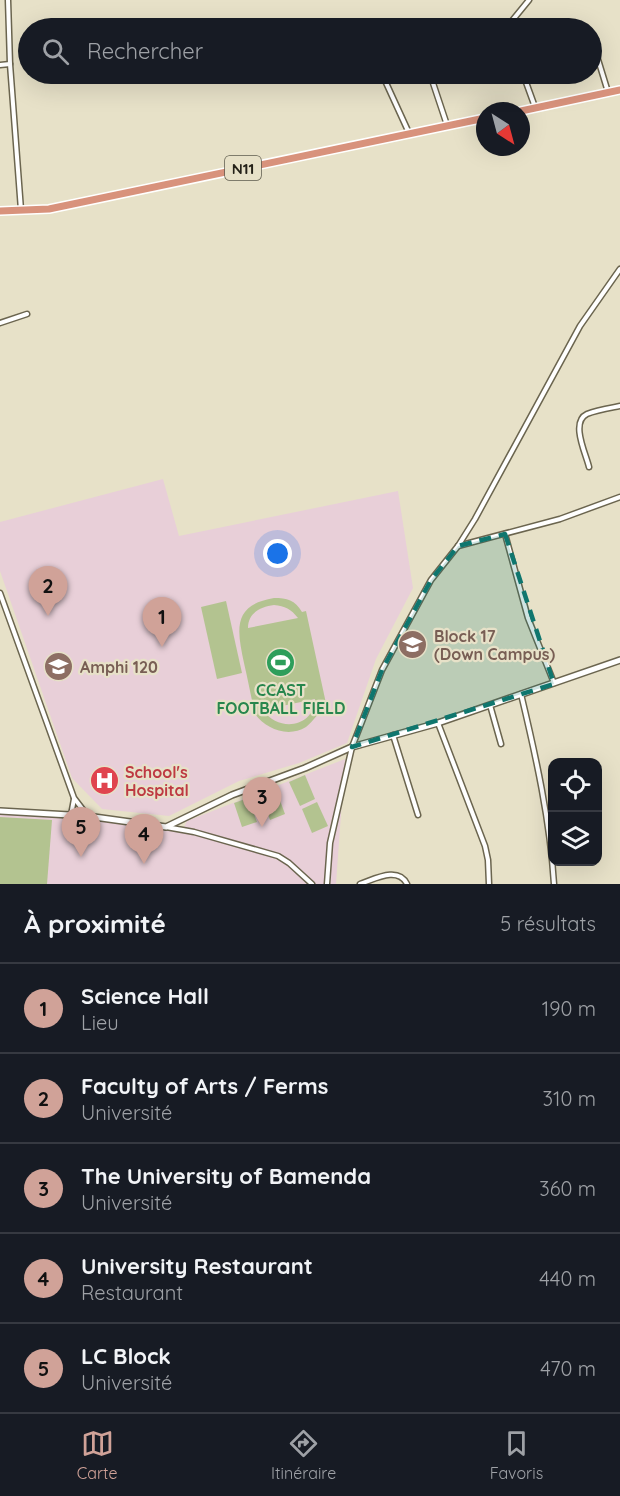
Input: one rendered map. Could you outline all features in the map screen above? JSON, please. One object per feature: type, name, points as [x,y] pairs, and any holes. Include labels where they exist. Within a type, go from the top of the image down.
[{"type":"highway","points":[[530,109],[620,90]]},
{"type":"highway","name":"N11","points":[[0,211],[49,208],[476,120]]},
{"type":"street","points":[[8,0],[10,63],[21,210]]},
{"type":"street","points":[[514,18],[529,0]]},
{"type":"street","points":[[0,64],[10,63]]},
{"type":"street","points":[[602,74],[608,93]]},
{"type":"street","points":[[387,84],[409,133]]},
{"type":"street","points":[[433,84],[447,125]]},
{"type":"street","points":[[527,84],[536,108]]},
{"type":"street","points":[[327,884],[330,843],[352,747],[382,670],[431,580],[458,546],[475,519],[580,326],[620,269]]},
{"type":"street","points":[[0,323],[27,314]]},
{"type":"street","points":[[589,467],[579,428],[581,419],[586,414],[620,406]]},
{"type":"street","points":[[458,546],[560,519],[620,497]]},
{"type":"street","points":[[505,534],[528,618],[554,684]]},
{"type":"street","points":[[0,594],[74,798],[87,816]]},
{"type":"street","points":[[166,827],[232,795],[305,768],[352,747],[438,723],[620,660]]},
{"type":"street","points":[[521,694],[539,773],[552,851],[554,884]]},
{"type":"street","points":[[490,705],[501,744]]},
{"type":"street","points":[[438,723],[484,846],[488,860],[489,884]]},
{"type":"street","points":[[393,735],[418,815]]},
{"type":"street","points":[[71,816],[74,798]]},
{"type":"street","points":[[0,810],[87,816],[194,832],[278,856],[312,884]]},
{"type":"street","points":[[360,884],[390,874],[399,874],[407,884]]},
{"type":"highlighted area","points":[[505,534],[554,684],[352,747],[382,670],[431,580],[458,546]]},
{"type":"shaded area","points":[[163,479],[179,536],[398,491],[413,588],[376,659],[347,743],[299,763],[239,781],[169,816],[102,809],[72,778],[0,571],[0,522]]},
{"type":"shaded area","points":[[345,759],[336,884],[0,884],[0,812],[114,820],[181,833],[187,821]]},
{"type":"green space","name":"CCAST FOOTBALL FIELD","points":[[274,598],[287,599],[302,612],[306,611],[327,708],[321,711],[306,727],[292,732],[271,728],[255,714],[239,630],[244,613],[260,601]],"holes":[[[274,605],[288,608],[298,618],[248,628],[250,618],[256,612]],[[315,699],[309,716],[295,724],[278,722],[263,710]]]},
{"type":"green space","points":[[226,601],[242,673],[217,679],[201,607]]},
{"type":"green space","points":[[305,775],[315,799],[300,806],[289,782]]},
{"type":"green space","points":[[275,787],[285,814],[270,820],[260,792]]},
{"type":"green space","points":[[248,798],[257,822],[242,827],[234,803]]},
{"type":"green space","points":[[317,802],[328,826],[312,833],[302,809]]},
{"type":"green space","points":[[0,817],[52,820],[47,884],[0,884]]},
{"type":"place","name":"Faculty of Arts / Ferms","points":[[48,616]]},
{"type":"place","name":"Block 17 (Down Campus)","points":[[413,645]]},
{"type":"place","name":"Science Hall","points":[[162,647]]},
{"type":"place","name":"CCAST FOOTBALL FIELD","points":[[281,662]]},
{"type":"place","name":"Amphi 120","points":[[59,667]]},
{"type":"place","name":"School's Hospital","points":[[104,781]]},
{"type":"place","name":"The University of Bamenda","points":[[262,827]]},
{"type":"place","name":"LC Block","points":[[81,857]]},
{"type":"place","name":"University Restaurant","points":[[144,864]]}]
